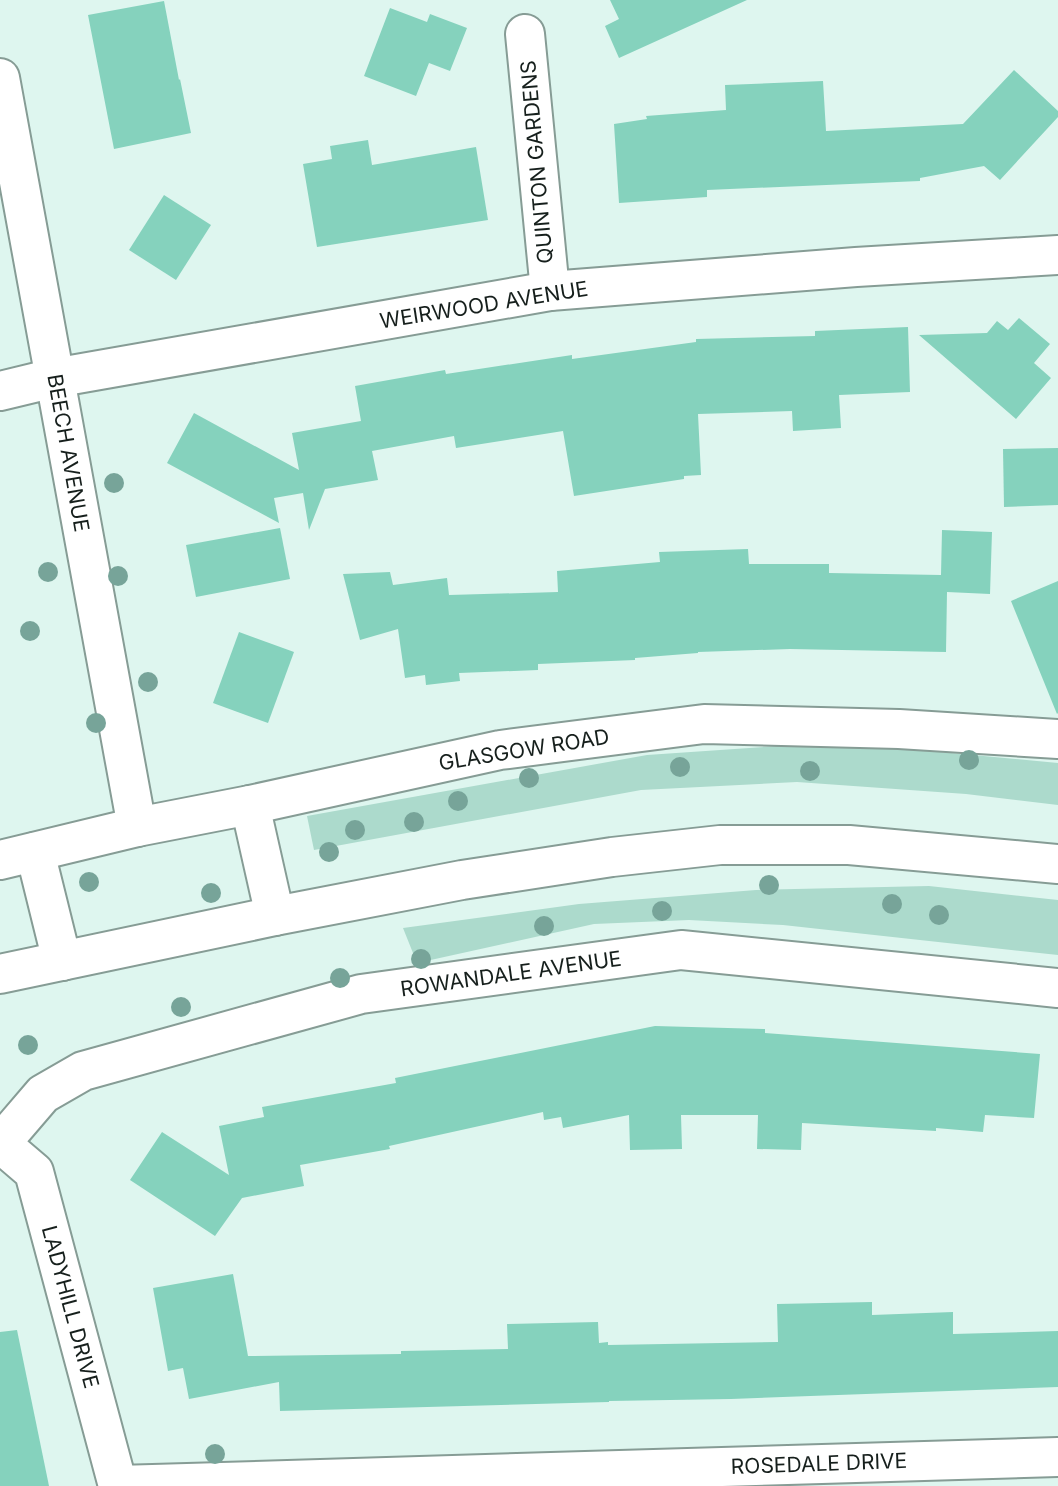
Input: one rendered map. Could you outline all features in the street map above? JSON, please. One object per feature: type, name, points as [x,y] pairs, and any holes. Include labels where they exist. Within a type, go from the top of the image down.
[{"type":"street","name":"QUINTON GARDENS","points":[[525,34],[550,291]]},
{"type":"street","name":"BEECH AVENUE","points":[[0,78],[137,827]]},
{"type":"street","name":"WEIRWOOD AVENUE","points":[[0,391],[54,377],[550,291],[856,267],[1058,255]]},
{"type":"street","name":"GLASGOW ROAD","points":[[18,856],[137,827],[500,750],[704,724],[899,729],[1058,738]]},
{"type":"street","points":[[250,805],[275,916]]},
{"type":"street","points":[[0,974],[462,880],[612,857],[720,845],[849,845],[1058,864]]},
{"type":"street","points":[[18,856],[61,961]]},
{"type":"street","name":"ROWANDALE AVENUE","points":[[0,1143],[43,1094],[83,1071],[361,994],[681,950],[1058,988]]},
{"type":"street","name":"LADYHILL DRIVE","points":[[0,1143],[34,1172],[118,1486]]},
{"type":"street","name":"ROSEDALE DRIVE","points":[[118,1486],[1058,1457]]},
{"type":"green space","points":[[835,742],[1058,763],[1058,805],[966,794],[797,782],[641,790],[314,850],[307,816],[647,755]]},
{"type":"green space","points":[[929,886],[1058,900],[1058,955],[783,925],[689,920],[594,924],[417,963],[403,928],[579,904],[756,890]]},
{"type":"building","points":[[610,0],[747,0],[619,58],[605,26],[619,19]]},
{"type":"building","points":[[164,1],[191,133],[114,149],[88,15]]},
{"type":"building","points":[[390,8],[427,22],[430,14],[467,28],[450,71],[429,63],[416,96],[364,76]]},
{"type":"building","points":[[1014,70],[1058,111],[1058,117],[1000,180],[984,166],[920,178],[920,181],[707,190],[707,197],[619,203],[614,124],[647,119],[646,116],[726,110],[725,85],[823,81],[826,131],[963,124]]},
{"type":"building","points":[[368,140],[372,165],[476,147],[488,220],[317,247],[303,164],[332,159],[330,146]]},
{"type":"building","points":[[164,195],[211,225],[176,280],[129,250]]},
{"type":"building","points":[[1019,318],[1050,344],[1034,363],[1051,378],[1016,419],[919,335],[987,333],[997,321],[1008,330]]},
{"type":"building","points":[[908,327],[910,392],[839,395],[841,428],[793,431],[792,411],[698,414],[701,475],[684,476],[684,479],[574,496],[563,431],[456,448],[454,436],[372,451],[378,480],[325,489],[309,530],[303,493],[274,498],[279,523],[167,463],[194,413],[299,470],[292,433],[361,421],[355,386],[445,370],[446,374],[572,355],[572,359],[696,342],[696,339],[815,336],[815,331]]},
{"type":"building","points":[[1058,448],[1058,505],[1004,507],[1003,449]]},
{"type":"building","points":[[280,528],[290,579],[196,597],[186,545]]},
{"type":"building","points":[[942,530],[992,532],[990,594],[947,592],[946,652],[790,649],[698,652],[635,660],[538,664],[538,670],[459,673],[460,681],[426,685],[425,675],[405,678],[398,629],[360,640],[343,574],[390,572],[393,585],[447,578],[449,595],[558,592],[557,571],[660,562],[659,552],[748,549],[749,564],[829,564],[829,573],[941,575]]},
{"type":"building","points":[[1058,581],[1058,713],[1057,714],[1011,601]]},
{"type":"building","points":[[239,632],[294,652],[268,723],[213,703]]},
{"type":"building","points":[[655,1026],[765,1029],[765,1033],[1040,1054],[1034,1118],[985,1115],[983,1132],[802,1123],[801,1150],[757,1149],[758,1115],[681,1115],[682,1149],[630,1150],[629,1115],[563,1128],[561,1117],[544,1120],[543,1112],[389,1146],[390,1149],[300,1165],[304,1186],[242,1198],[215,1236],[130,1180],[162,1132],[229,1175],[219,1126],[264,1117],[262,1107],[396,1083],[395,1078]]},
{"type":"building","points":[[233,1274],[248,1356],[401,1354],[401,1351],[508,1349],[507,1324],[598,1322],[599,1343],[608,1342],[608,1345],[778,1342],[777,1304],[872,1302],[872,1315],[953,1312],[953,1334],[1058,1331],[1058,1387],[280,1411],[279,1382],[189,1399],[183,1368],[168,1371],[153,1288]]},
{"type":"building","points":[[17,1330],[49,1486],[0,1486],[0,1332]]}]
